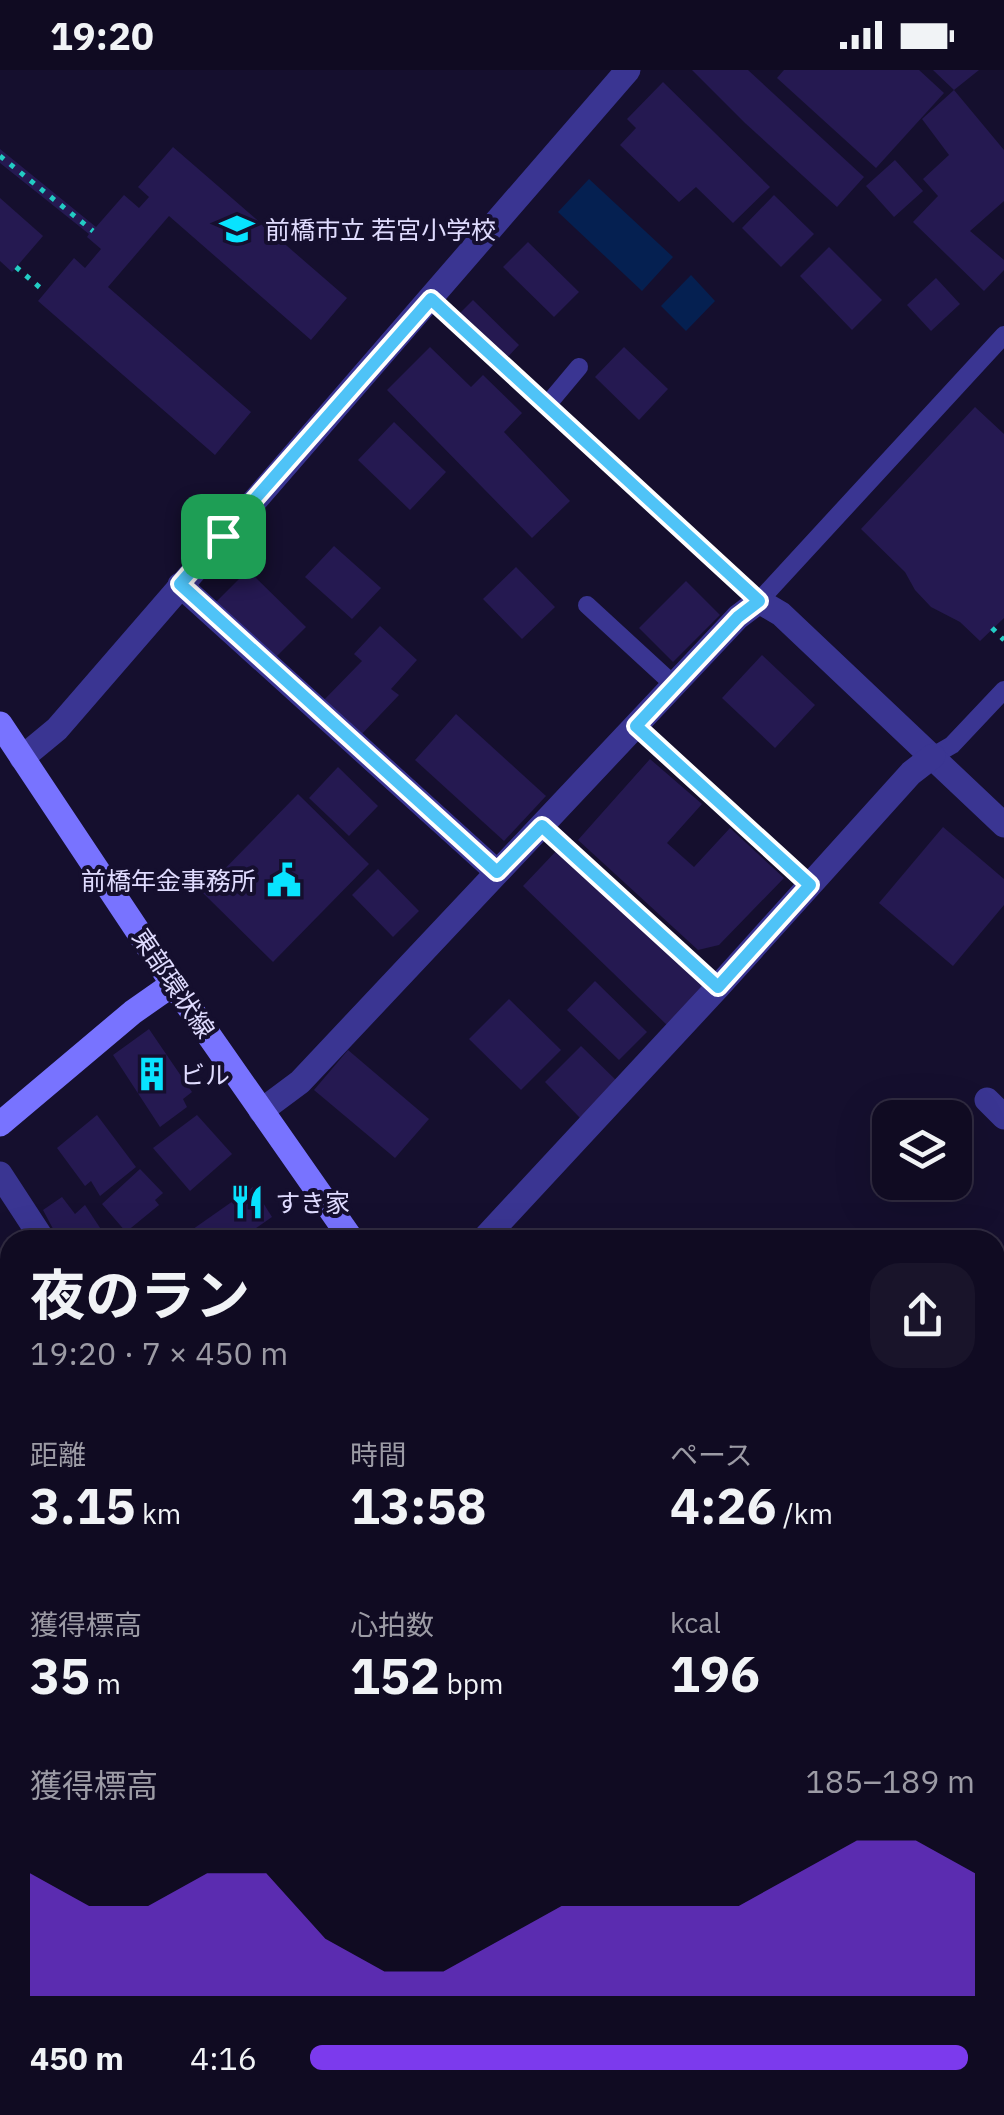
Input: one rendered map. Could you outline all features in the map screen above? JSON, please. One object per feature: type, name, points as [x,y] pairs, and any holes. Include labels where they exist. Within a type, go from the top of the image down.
[{"type":"street","points":[[22,758],[57,730],[628,70]]},
{"type":"street","points":[[180,584],[497,872]]},
{"type":"street","points":[[261,1110],[300,1082],[738,617],[759,601],[781,614],[1004,825]]},
{"type":"street","name":"東部環状線","points":[[0,724],[173,984],[345,1230]]},
{"type":"street","points":[[492,1230],[910,773],[933,756]]},
{"type":"street","points":[[0,1124],[133,1012],[173,984]]},
{"type":"street","points":[[0,1174],[36,1230]]},
{"type":"lane","points":[[431,299],[759,601],[1004,335]]},
{"type":"lane","points":[[548,404],[579,367]]},
{"type":"lane","points":[[587,605],[674,685]]},
{"type":"lane","points":[[933,756],[952,745],[1004,690]]},
{"type":"lane","points":[[636,726],[810,885]]},
{"type":"lane","points":[[542,826],[718,987]]},
{"type":"path","points":[[0,156],[93,230]]},
{"type":"path","points":[[16,267],[45,292]]},
{"type":"path","points":[[992,628],[1004,640]]},
{"type":"water","points":[[589,179],[673,257],[642,291],[558,212]]},
{"type":"water","points":[[691,275],[715,301],[686,331],[661,306]]},
{"type":"building","points":[[692,70],[748,70],[864,177],[837,207]]},
{"type":"building","points":[[784,70],[919,70],[944,93],[876,168],[777,78]]},
{"type":"building","points":[[933,70],[979,70],[954,90]]},
{"type":"building","points":[[663,82],[770,187],[733,223],[696,187],[679,202],[620,145],[636,128],[627,119]]},
{"type":"building","points":[[954,90],[1004,150],[1004,201],[970,231],[1004,260],[1004,270],[984,291],[913,222],[938,196],[923,179],[949,155],[922,119]]},
{"type":"building","points":[[173,147],[347,298],[311,340],[169,216],[108,287],[251,412],[215,455],[38,301],[74,258],[85,268],[101,249],[87,237],[89,234],[0,163],[0,149],[96,227],[124,195],[139,208],[149,197],[138,187]]},
{"type":"building","points":[[895,160],[923,191],[894,217],[866,186]]},
{"type":"building","points":[[774,195],[814,234],[781,267],[742,228]]},
{"type":"building","points":[[0,198],[43,236],[12,272],[0,261]]},
{"type":"building","points":[[528,242],[579,292],[554,317],[503,267]]},
{"type":"building","points":[[829,247],[882,300],[852,330],[800,276]]},
{"type":"building","points":[[936,278],[960,304],[931,331],[907,305]]},
{"type":"building","points":[[473,300],[519,345],[504,361],[458,315]]},
{"type":"building","points":[[430,347],[471,387],[483,375],[522,413],[504,432],[570,501],[532,538],[387,390]]},
{"type":"building","points":[[624,347],[668,389],[639,420],[595,377]]},
{"type":"building","points":[[975,407],[1004,434],[1004,618],[980,641],[960,622],[931,607],[905,572],[861,529]]},
{"type":"building","points":[[394,422],[446,472],[410,510],[358,460]]},
{"type":"building","points":[[334,546],[381,588],[352,619],[305,577]]},
{"type":"building","points":[[516,567],[555,607],[522,639],[483,599]]},
{"type":"building","points":[[248,570],[306,627],[273,660],[215,603]]},
{"type":"building","points":[[686,581],[720,615],[673,662],[639,628]]},
{"type":"building","points":[[380,626],[417,660],[391,689],[399,695],[359,737],[322,702],[362,661],[354,654]]},
{"type":"building","points":[[762,655],[815,705],[775,748],[722,698]]},
{"type":"building","points":[[456,714],[546,796],[504,841],[415,760]]},
{"type":"building","points":[[650,759],[702,804],[667,843],[694,867],[730,828],[784,878],[719,945],[698,950],[578,840]]},
{"type":"building","points":[[338,767],[378,806],[349,836],[309,798]]},
{"type":"building","points":[[298,794],[369,864],[273,962],[202,892]]},
{"type":"building","points":[[943,827],[1004,879],[1004,905],[953,966],[879,903]]},
{"type":"building","points":[[560,847],[705,987],[668,1026],[523,886]]},
{"type":"building","points":[[378,869],[419,911],[393,937],[352,895]]},
{"type":"building","points":[[595,981],[647,1032],[619,1060],[567,1010]]},
{"type":"building","points":[[509,999],[561,1050],[521,1090],[469,1039]]},
{"type":"building","name":"ビル","points":[[149,1029],[192,1092],[183,1099],[187,1107],[160,1127],[113,1055]]},
{"type":"building","points":[[581,1046],[621,1085],[584,1122],[545,1082]]},
{"type":"building","points":[[348,1050],[429,1119],[395,1158],[314,1090]]},
{"type":"building","points":[[97,1115],[136,1167],[100,1196],[91,1181],[85,1186],[57,1148]]},
{"type":"building","points":[[197,1115],[232,1154],[190,1191],[153,1148]]},
{"type":"building","points":[[140,1169],[163,1193],[155,1200],[159,1205],[128,1230],[102,1204]]},
{"type":"building","name":"すき家","points":[[253,1187],[272,1217],[253,1230],[192,1230]]},
{"type":"building","points":[[62,1197],[75,1214],[85,1205],[101,1230],[54,1230],[43,1210]]},
{"type":"place","name":"前橋市立 若宮小学校","points":[[237,229]]},
{"type":"place","name":"前橋年金事務所","points":[[284,880]]},
{"type":"place","name":"ビル","points":[[152,1074]]},
{"type":"place","name":"すき家","points":[[247,1202]]},
{"type":"route","points":[[431,299],[759,601],[738,617],[636,726],[810,885],[718,987],[542,826],[497,872],[180,584],[223,536],[431,299]]}]
